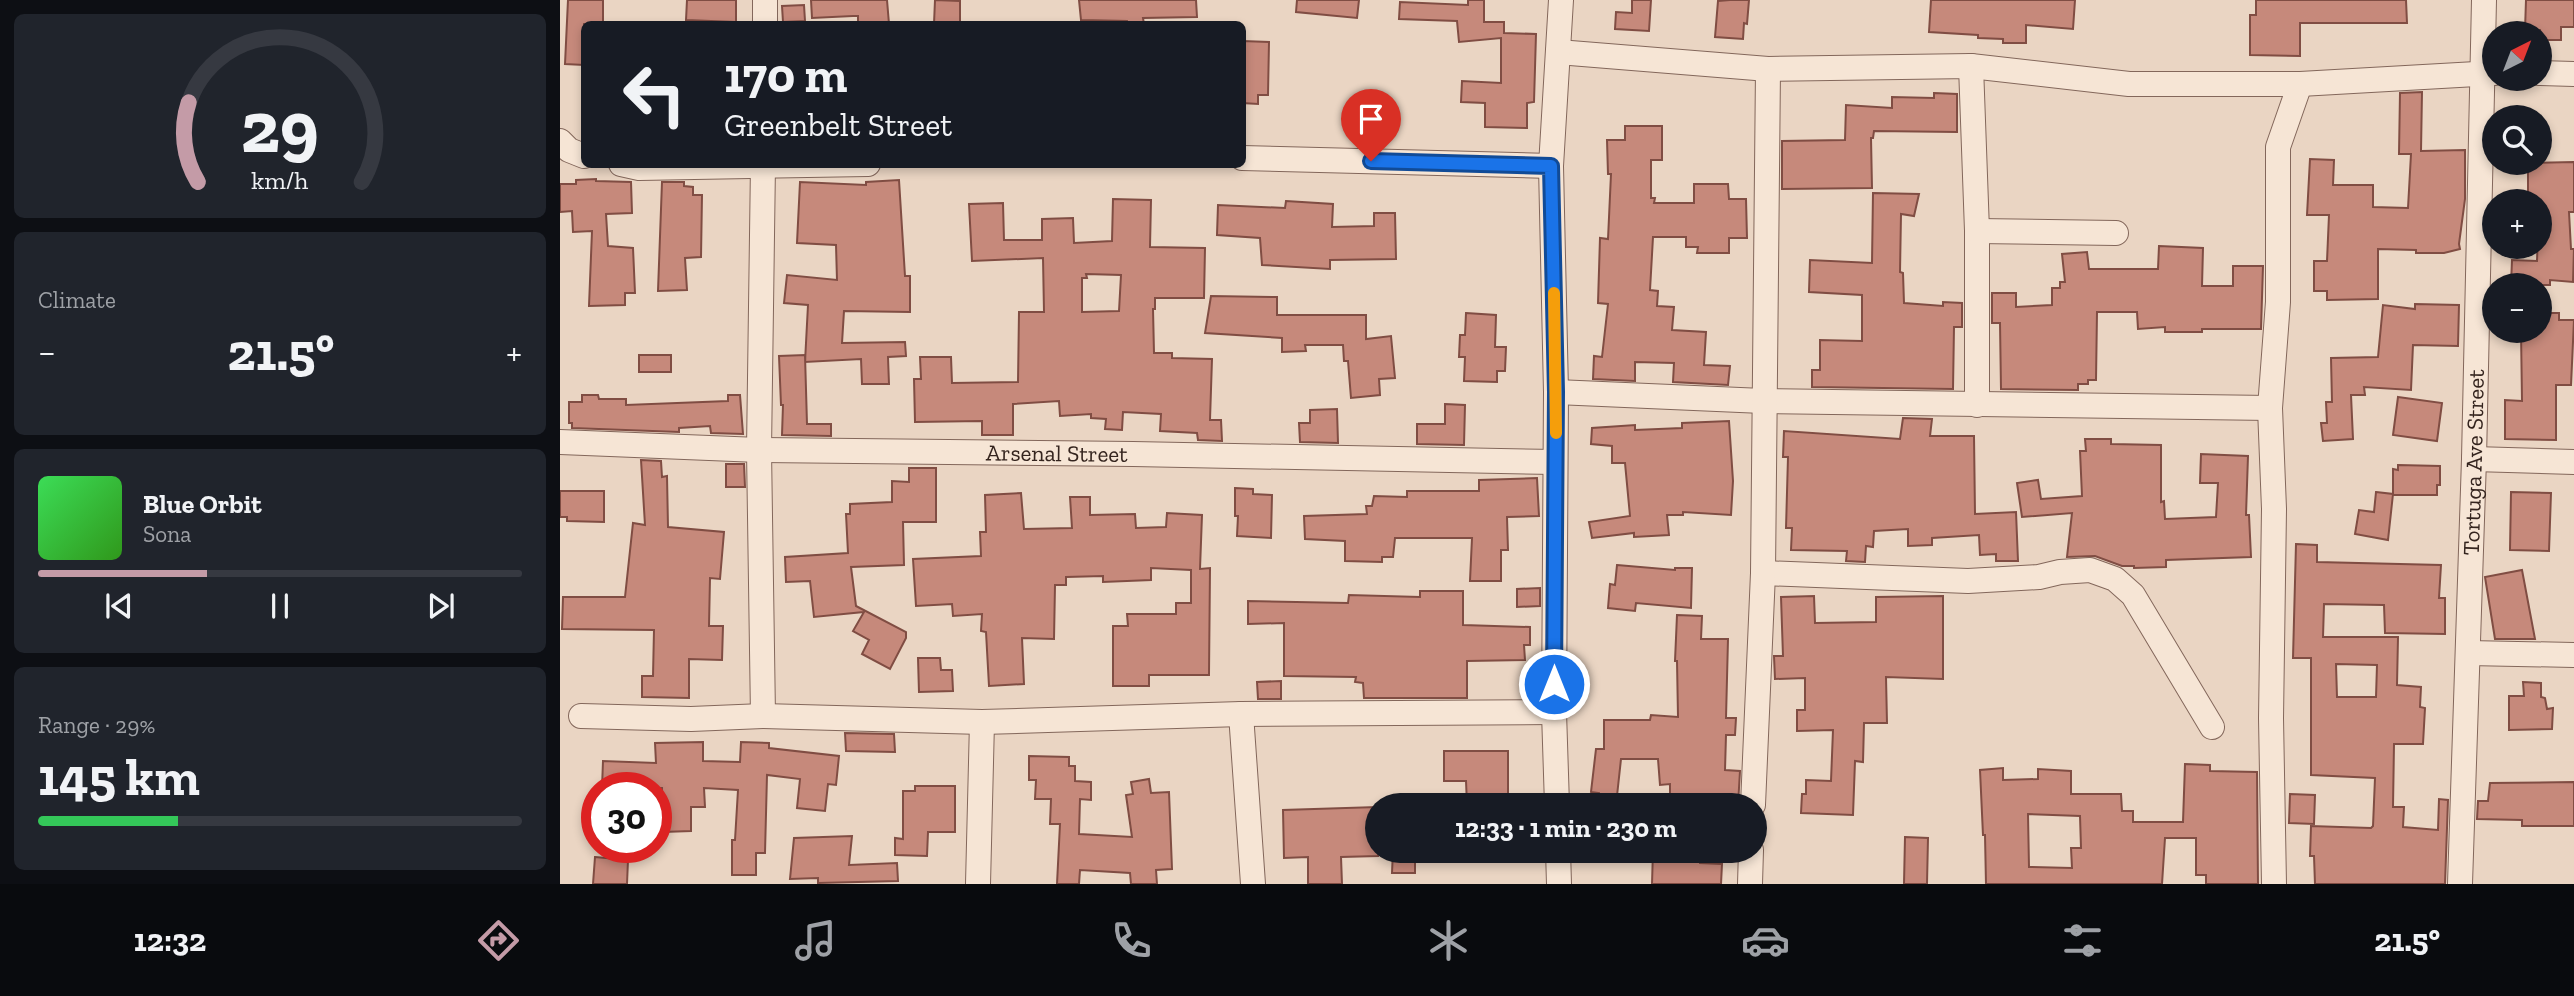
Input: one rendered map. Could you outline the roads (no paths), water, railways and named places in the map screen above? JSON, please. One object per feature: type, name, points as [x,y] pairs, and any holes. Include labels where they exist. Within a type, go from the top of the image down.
[{"type":"street","points":[[765,0],[765,21]]},
{"type":"street","points":[[1556,793],[1556,392],[1551,166],[1561,0]]},
{"type":"street","name":"Tortuga Ave Street","points":[[2484,0],[2485,21]]},
{"type":"street","points":[[1558,52],[1768,69],[1971,66],[2129,84],[2300,84],[2482,73]]},
{"type":"street","points":[[1971,66],[1977,232],[1977,405]]},
{"type":"street","points":[[1754,793],[1763,573],[1768,69]]},
{"type":"street","points":[[2552,73],[2574,74]]},
{"type":"street","points":[[2274,884],[2271,718],[2274,509],[2270,408],[2278,302],[2278,147],[2300,84]]},
{"type":"street","name":"Tortuga Ave Street","points":[[2460,884],[2487,91]]},
{"type":"street","points":[[560,141],[569,150],[581,155]]},
{"type":"street","points":[[1246,158],[1551,166]]},
{"type":"street","points":[[763,168],[759,450],[763,716]]},
{"type":"street","points":[[1977,232],[2116,233]]},
{"type":"street","points":[[1556,392],[1763,401],[2270,408]]},
{"type":"street","name":"Arsenal Street","points":[[560,442],[759,450],[1555,462]]},
{"type":"street","points":[[2474,459],[2574,462]]},
{"type":"street","points":[[1763,573],[1968,581],[2039,577],[2076,570],[2102,573],[2115,579],[2133,595],[2212,727]]},
{"type":"street","points":[[2468,653],[2574,655]]},
{"type":"street","points":[[581,716],[691,719],[763,716],[982,722],[1241,715],[1554,712]]},
{"type":"street","points":[[1241,715],[1253,884]]},
{"type":"street","points":[[978,884],[982,722]]},
{"type":"street","points":[[1558,863],[1559,884]]},
{"type":"street","points":[[1750,884],[1751,863]]}]
